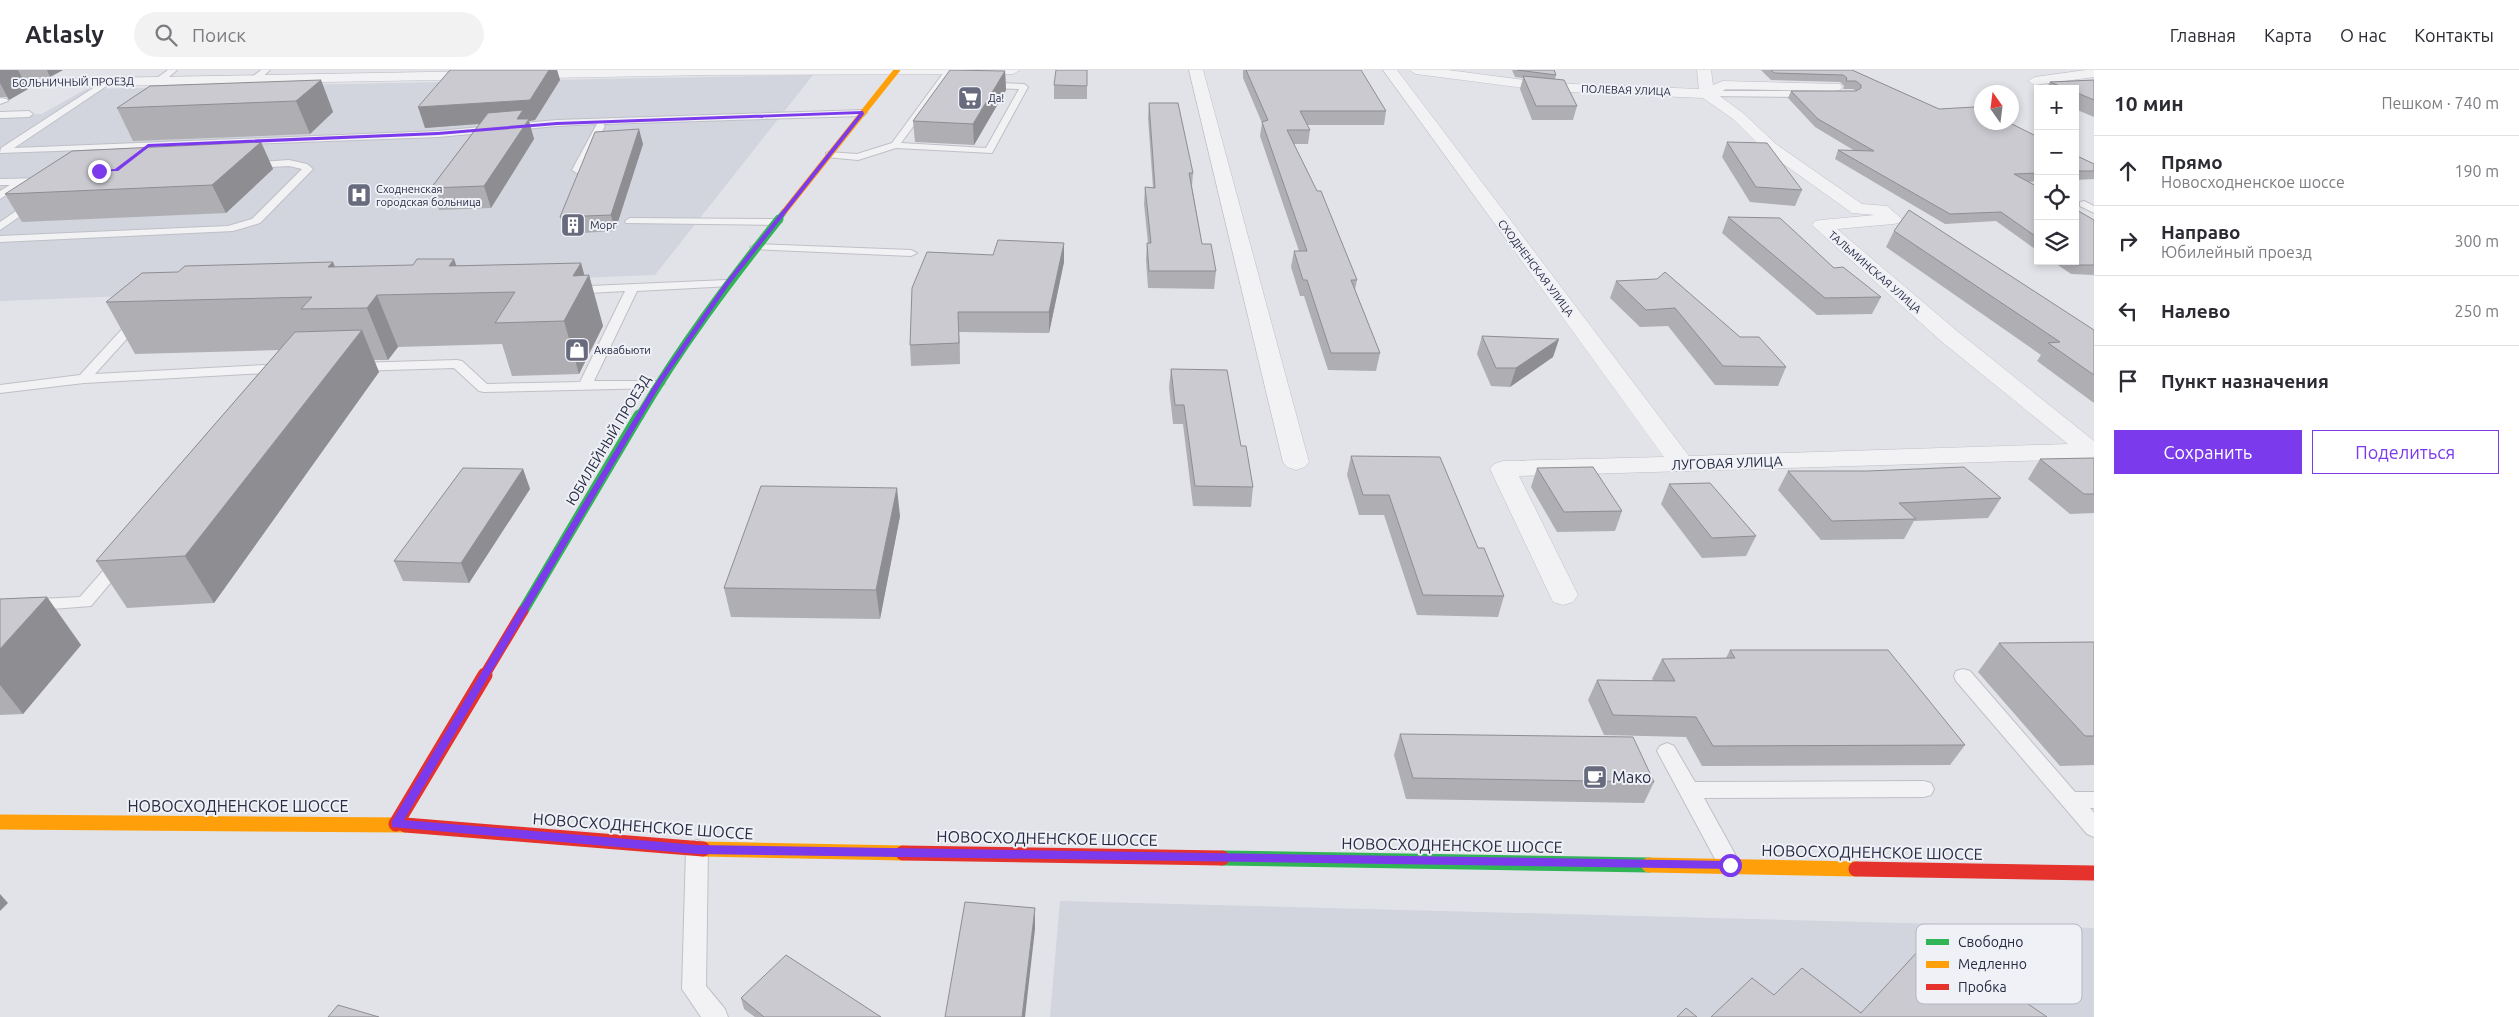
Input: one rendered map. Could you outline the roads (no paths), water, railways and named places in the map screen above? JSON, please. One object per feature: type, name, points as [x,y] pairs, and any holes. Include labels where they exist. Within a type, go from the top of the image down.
[{"type":"main road","name":"ЮБИЛЕЙНЫЙ ПРОЕЗД","points":[[396,824],[658,384],[727,284],[896,71]]},
{"type":"main road","name":"НОВОСХОДНЕНСКОЕ ШОССЕ","points":[[0,822],[396,824],[697,849],[1730,865],[2094,873]]},
{"type":"street","points":[[896,71],[1014,70]]},
{"type":"street","points":[[1196,70],[1296,462]]},
{"type":"street","name":"СХОДНЕНСКАЯ УЛИЦА","points":[[1390,70],[1540,276],[1683,465]]},
{"type":"street","name":"ПОЛЕВАЯ УЛИЦА","points":[[1416,70],[1548,87],[1707,94],[1723,85],[1839,90]]},
{"type":"street","points":[[1704,70],[1707,94]]},
{"type":"street","name":"БОЛЬНИЧНЫЙ ПРОЕЗД","points":[[0,84],[160,80],[261,74],[896,71]]},
{"type":"street","points":[[2035,81],[2094,73]]},
{"type":"street","name":"ТАЛЬМИНСКАЯ УЛИЦА","points":[[1707,94],[1738,116],[1770,147],[1858,209],[1881,210],[1894,219],[1821,225],[1949,336],[2093,452]]},
{"type":"street","name":"ЛУГОВАЯ УЛИЦА","points":[[1563,595],[1503,469],[2093,452]]},
{"type":"lane","points":[[160,80],[173,70]]},
{"type":"lane","points":[[896,145],[949,71]]},
{"type":"lane","points":[[1,152],[110,81]]},
{"type":"lane","points":[[829,155],[858,156],[896,145],[989,151],[1024,87],[941,83]]},
{"type":"lane","points":[[1,152],[438,134],[602,122],[863,113]]},
{"type":"lane","points":[[0,115],[28,114]]},
{"type":"lane","points":[[577,170],[602,122]]},
{"type":"lane","points":[[135,156],[148,146]]},
{"type":"lane","points":[[0,239],[229,230],[256,221],[308,169],[305,165],[294,163],[235,165]]},
{"type":"lane","points":[[0,182],[56,183],[0,226]]},
{"type":"lane","points":[[0,196],[21,182]]},
{"type":"lane","points":[[2084,204],[2094,210]]},
{"type":"lane","points":[[630,221],[777,222]]},
{"type":"lane","points":[[756,247],[911,253]]},
{"type":"lane","points":[[554,290],[727,284]]},
{"type":"lane","points":[[585,386],[633,288]]},
{"type":"lane","points":[[84,379],[149,307]]},
{"type":"lane","points":[[340,367],[457,364],[484,388],[658,384]]},
{"type":"lane","points":[[0,389],[84,379],[297,368],[279,383]]},
{"type":"lane","points":[[0,607],[84,602],[130,551]]},
{"type":"lane","points":[[1963,676],[2094,828]]},
{"type":"lane","points":[[1667,751],[1730,865]]},
{"type":"lane","points":[[1689,790],[1924,789]]},
{"type":"lane","points":[[2070,800],[2094,800]]},
{"type":"lane","points":[[697,849],[694,989],[716,1017]]},
{"type":"place","name":"Да!","points":[[970,98]]},
{"type":"place","name":"Сходненская городская больница","points":[[359,195]]},
{"type":"place","name":"Морг","points":[[573,225]]},
{"type":"place","name":"Аквабьюти","points":[[577,350]]},
{"type":"place","name":"Мако","points":[[1595,777]]}]
